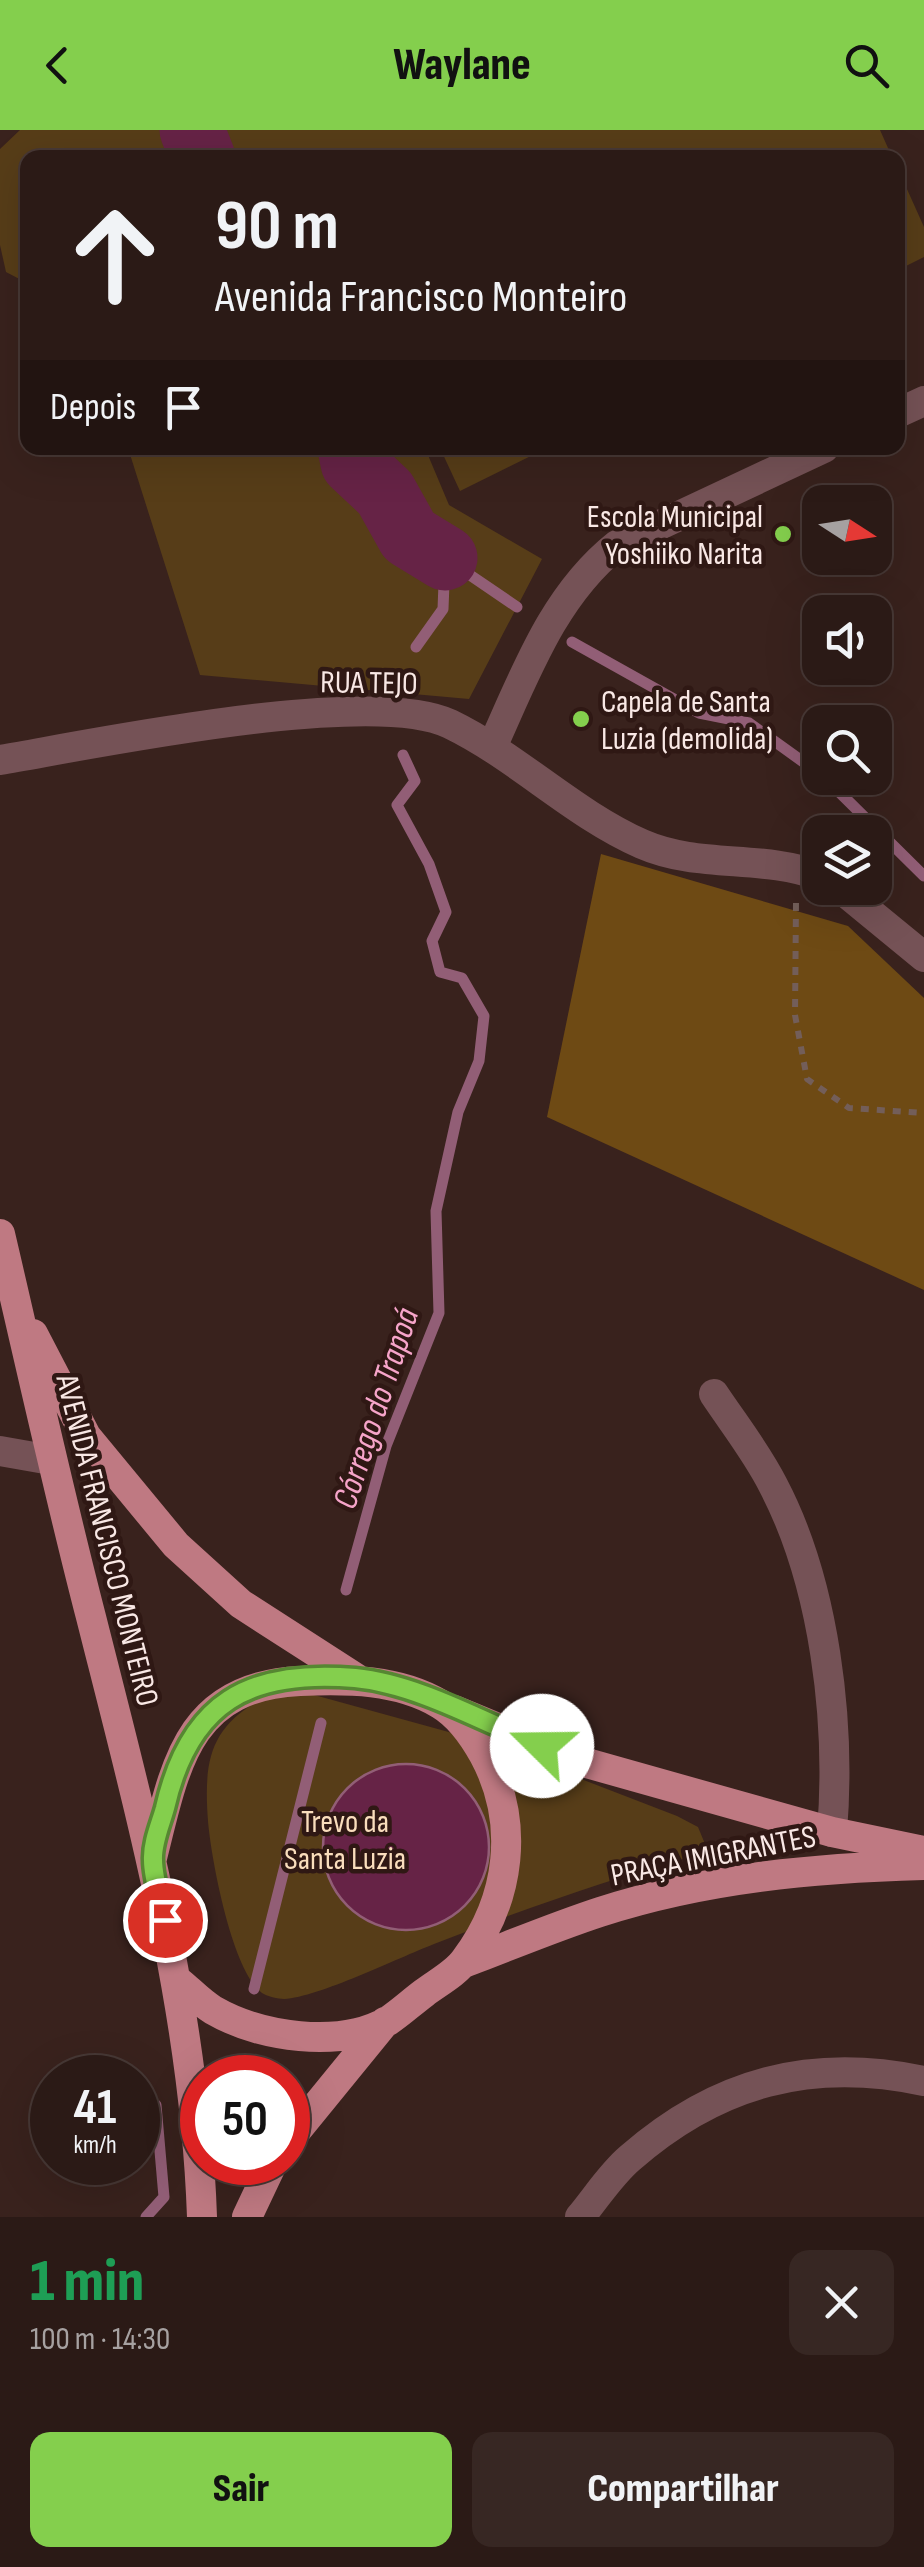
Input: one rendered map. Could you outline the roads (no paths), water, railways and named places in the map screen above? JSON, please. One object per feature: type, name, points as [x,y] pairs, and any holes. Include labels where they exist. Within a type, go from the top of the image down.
[{"type":"main road","name":"AVENIDA FRANCISCO MONTEIRO","points":[[5,1270],[152,1858],[178,1981],[200,2160],[202,2217]]},
{"type":"main road","points":[[5,1270],[86,1436],[176,1545],[241,1604],[356,1678],[440,1704],[576,1760],[832,1832],[924,1851]]},
{"type":"main road","points":[[152,1858],[174,1770],[195,1728],[224,1701],[250,1688],[289,1681],[356,1678]]},
{"type":"main road","points":[[310,2114],[385,2022],[464,1963],[493,1910],[504,1869],[508,1818],[499,1783],[471,1731],[440,1704]]},
{"type":"main road","name":"PRAÇA IMIGRANTES","points":[[464,1963],[600,1912],[665,1894],[786,1873],[924,1865]]},
{"type":"main road","points":[[178,1981],[212,2009],[250,2026],[294,2036],[335,2036],[385,2022]]},
{"type":"main road","points":[[247,2217],[263,2185]]},
{"type":"street","points":[[492,747],[556,614],[596,561],[617,545],[809,455]]},
{"type":"street","name":"RUA TEJO","points":[[0,760],[267,718],[382,712],[422,714],[492,747],[550,791],[644,845],[698,858],[802,870]]},
{"type":"street","points":[[861,905],[924,957]]},
{"type":"street","points":[[714,1394],[774,1486],[797,1544],[832,1698],[838,1761],[832,1832]]},
{"type":"street","points":[[0,1451],[51,1460]]},
{"type":"street","points":[[580,2217],[627,2160],[688,2112],[792,2073],[884,2072],[924,2081]]},
{"type":"waterway","points":[[192,130],[200,150]]},
{"type":"waterway","points":[[219,130],[219,150]]},
{"type":"waterway","points":[[351,455],[353,463],[385,493],[409,536],[445,558]]},
{"type":"waterway","points":[[445,558],[517,607]]},
{"type":"waterway","name":"Córrego do Trapoá","points":[[416,647],[443,609],[445,558]]},
{"type":"waterway","points":[[572,642],[699,713],[749,723],[802,761]]},
{"type":"waterway","name":"Córrego do Trapoá","points":[[346,1590],[386,1446],[439,1313],[436,1211],[458,1112],[479,1061],[484,1016],[462,978],[440,972],[432,941],[446,912],[429,864],[397,805],[415,781],[403,755]]},
{"type":"waterway","points":[[842,795],[924,876]]},
{"type":"waterway","points":[[254,1989],[321,1723]]},
{"type":"waterway","name":"Córrego do Trapoá","points":[[146,2217],[164,2197],[160,2151]]},
{"type":"place","name":"Escola Municipal Yoshiiko Narita","points":[[783,534]]},
{"type":"place","name":"Capela de Santa Luzia (demolida)","points":[[581,719]]},
{"type":"park label","name":"Trevo da Santa Luzia","points":[[345,1840]]}]
